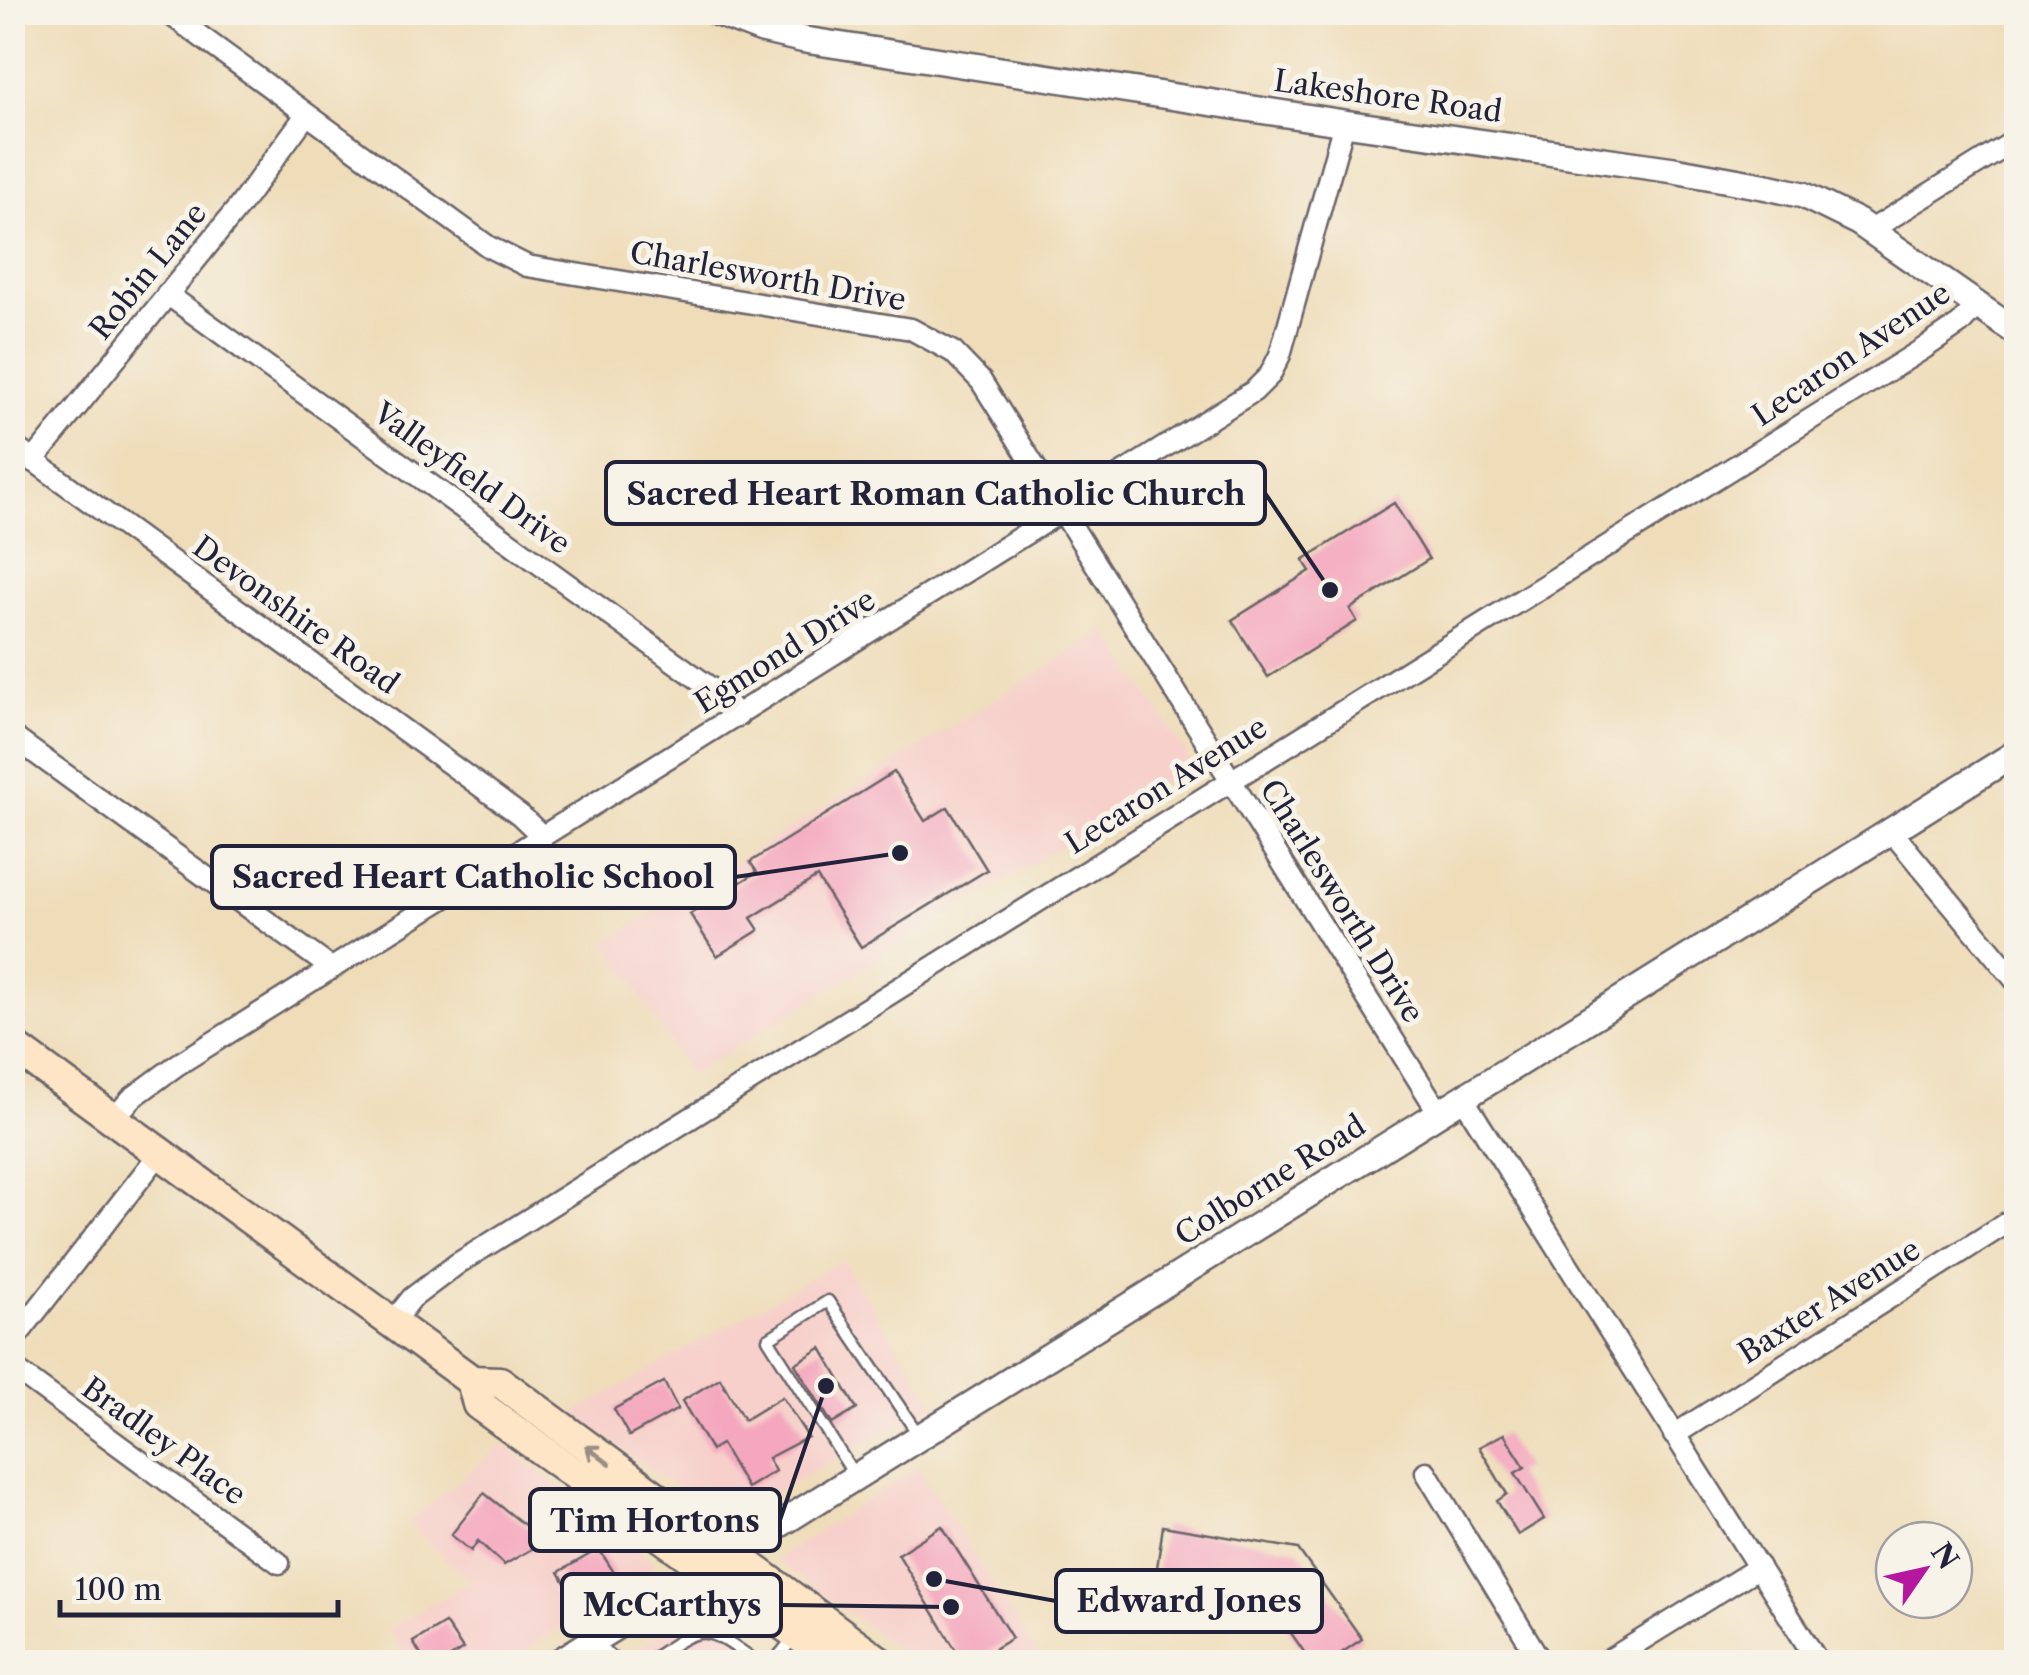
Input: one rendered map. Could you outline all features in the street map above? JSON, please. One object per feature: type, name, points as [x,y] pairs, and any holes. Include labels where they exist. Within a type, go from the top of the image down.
[{"type":"main road","points":[[12,1045],[472,1381],[500,1382],[720,1562],[796,1634],[835,1662]]},
{"type":"main road","points":[[720,1562],[880,1662]]},
{"type":"street","name":"Charlesworth Drive","points":[[167,12],[489,247],[527,266],[911,329],[953,352],[981,381],[1065,511],[1438,1113]]},
{"type":"street","name":"Lakeshore Road","points":[[715,12],[762,30],[805,40],[1344,124],[1674,170],[1802,195],[1871,230],[2016,332]]},
{"type":"street","name":"Robin Lane","points":[[33,461],[241,204],[306,116]]},
{"type":"street","name":"Egmond Drive","points":[[113,1120],[132,1098],[177,1066],[331,968],[1237,405],[1270,375],[1280,355],[1344,124]]},
{"type":"street","points":[[1871,230],[2016,140]]},
{"type":"street","name":"Valleyfield Drive","points":[[167,294],[718,694],[738,716]]},
{"type":"street","name":"Lecaron Avenue","points":[[392,1323],[412,1298],[458,1264],[1924,349],[1960,324],[1978,304]]},
{"type":"street","name":"Devonshire Road","points":[[12,445],[520,815],[542,836]]},
{"type":"street","points":[[12,736],[331,968]]},
{"type":"street","name":"Colborne Road","points":[[559,1662],[2016,753]]},
{"type":"street","points":[[1892,832],[2016,981]]},
{"type":"street","points":[[1463,1098],[1818,1662]]},
{"type":"street","points":[[12,1342],[160,1154]]},
{"type":"street","name":"Baxter Avenue","points":[[1674,1435],[2016,1217]]},
{"type":"street","name":"Bradley Place","points":[[12,1367],[279,1563]]},
{"type":"street","points":[[1426,1472],[1541,1662]]},
{"type":"street","points":[[1606,1662],[1758,1567]]},
{"type":"street","points":[[12,1654],[26,1662]]},
{"type":"lane","points":[[856,1477],[768,1339],[828,1301],[920,1437]]},
{"type":"lane","points":[[648,1662],[692,1632],[707,1630],[757,1662]]},
{"type":"lane","points":[[774,1662],[796,1634]]},
{"type":"lane","points":[[594,1642],[618,1662]]},
{"type":"shaded area","points":[[1107,630],[1193,764],[690,1076],[607,942]]},
{"type":"shaded area","points":[[842,1260],[936,1404],[723,1521],[573,1414]]},
{"type":"shaded area","points":[[504,1444],[656,1565],[508,1662],[411,1662],[388,1628],[471,1582],[407,1523]]},
{"type":"shaded area","points":[[918,1467],[1042,1662],[916,1662],[775,1560]]},
{"type":"shaded area","points":[[706,1605],[790,1662],[616,1662]]},
{"type":"building","points":[[1394,503],[1429,559],[1350,609],[1357,621],[1268,677],[1232,620],[1310,571],[1303,560]]},
{"type":"building","points":[[894,772],[925,821],[948,807],[987,870],[861,947],[817,877],[751,918],[759,930],[717,956],[690,914],[757,872],[750,862]]},
{"type":"building","points":[[821,1348],[857,1409],[832,1424],[795,1364]]},
{"type":"building","points":[[720,1378],[744,1420],[782,1397],[808,1437],[768,1458],[775,1471],[747,1488],[721,1444],[711,1450],[682,1401]]},
{"type":"building","points":[[664,1382],[678,1409],[629,1436],[614,1409]]},
{"type":"building","points":[[1504,1434],[1525,1467],[1515,1473],[1544,1519],[1518,1535],[1497,1501],[1507,1494],[1479,1447]]},
{"type":"building","points":[[484,1493],[545,1541],[504,1565],[478,1541],[471,1551],[451,1535]]},
{"type":"building","points":[[942,1526],[1012,1638],[972,1662],[963,1662],[898,1554]]},
{"type":"building","points":[[1163,1526],[1298,1549],[1362,1639],[1328,1662],[1311,1662],[1271,1604],[1154,1589]]},
{"type":"building","points":[[599,1549],[615,1574],[574,1599],[559,1572]]},
{"type":"building","points":[[445,1623],[463,1649],[443,1662],[425,1662],[413,1642]]},
{"type":"place","name":"Sacred Heart Roman Catholic Church","points":[[1330,590]]},
{"type":"place","name":"Sacred Heart Catholic School","points":[[900,853]]},
{"type":"place","name":"Tim Hortons","points":[[826,1386]]},
{"type":"place","name":"Edward Jones","points":[[934,1579]]},
{"type":"place","name":"McCarthys","points":[[951,1607]]}]
